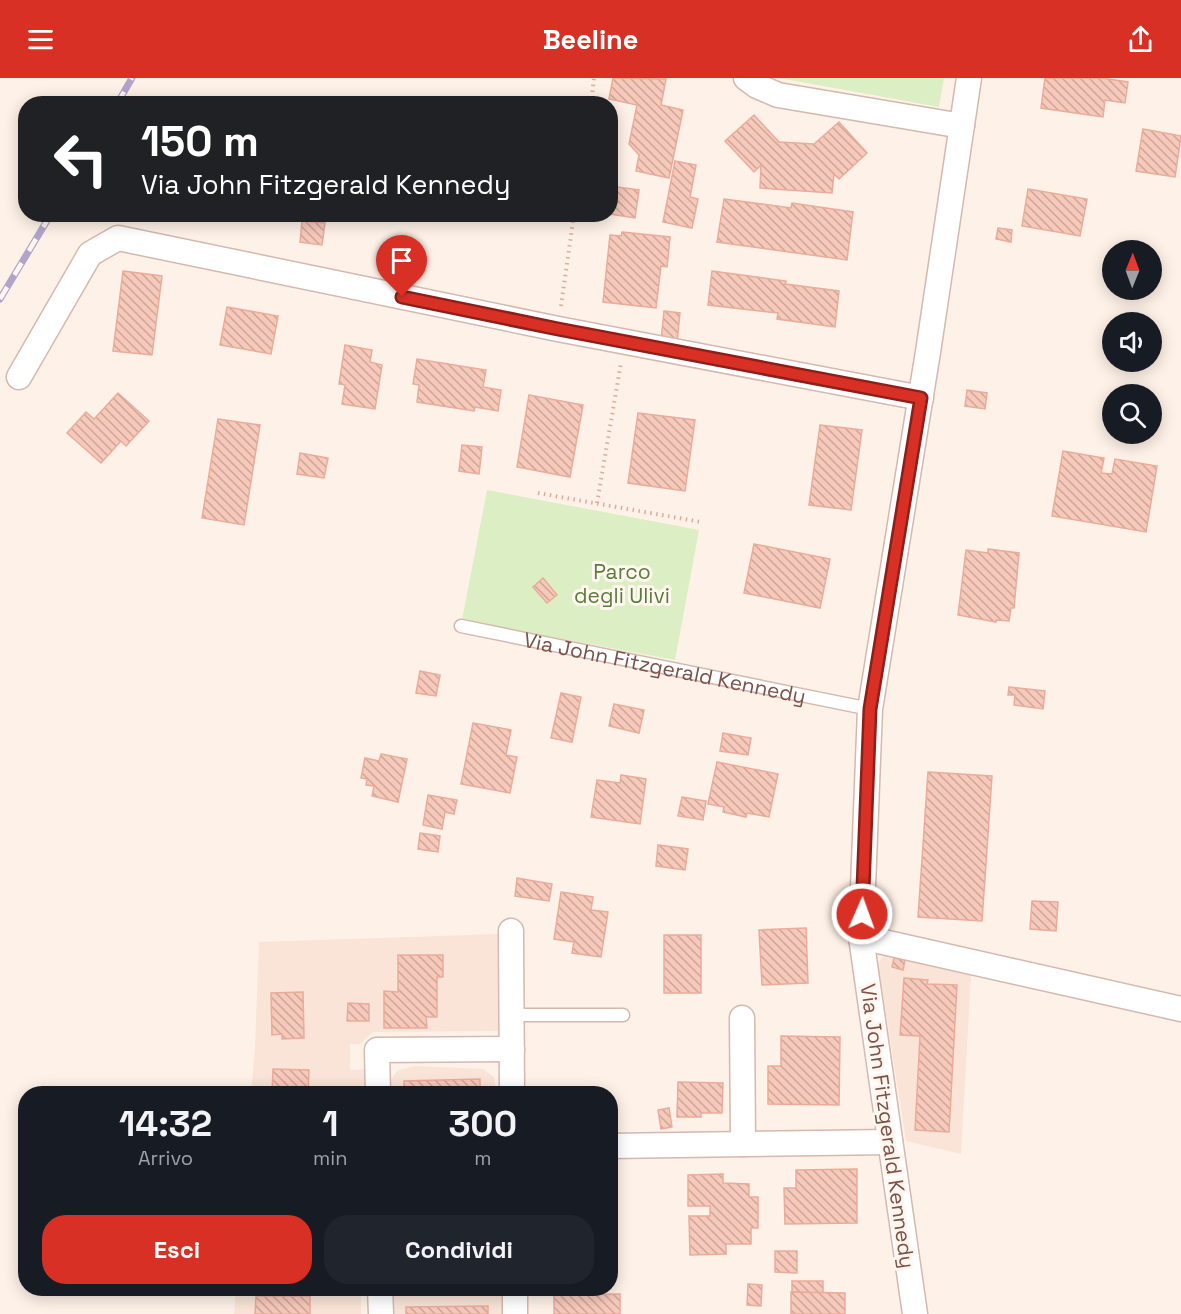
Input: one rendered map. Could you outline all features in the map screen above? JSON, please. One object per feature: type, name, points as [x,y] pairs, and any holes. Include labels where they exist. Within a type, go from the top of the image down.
[{"type":"street","points":[[746,78],[757,86],[778,95],[962,126]]},
{"type":"street","name":"Via John Fitzgerald Kennedy","points":[[915,1314],[861,937],[870,709],[921,398],[969,78]]},
{"type":"street","points":[[19,377],[90,254],[118,238],[558,329],[921,398]]},
{"type":"street","points":[[511,932],[512,1086]]},
{"type":"street","points":[[861,937],[1181,1009]]},
{"type":"street","points":[[742,1018],[743,1144]]},
{"type":"street","points":[[378,1086],[377,1050],[512,1049]]},
{"type":"street","points":[[618,1146],[890,1142]]},
{"type":"street","points":[[380,1296],[381,1314]]},
{"type":"street","points":[[515,1296],[515,1314]]},
{"type":"lane","name":"Via John Fitzgerald Kennedy","points":[[461,626],[870,709]]},
{"type":"lane","points":[[512,1015],[623,1015]]},
{"type":"path","points":[[592,96],[594,78]]},
{"type":"path","points":[[558,329],[573,222]]},
{"type":"path","points":[[597,504],[625,342]]},
{"type":"path","points":[[538,493],[701,522]]},
{"type":"shaded area","points":[[498,934],[500,1031],[373,1032],[360,1044],[350,1044],[350,1070],[371,1069],[372,1086],[252,1086],[259,942]]},
{"type":"shaded area","points":[[887,955],[971,974],[961,1154],[906,1141],[878,963],[882,957]]},
{"type":"shaded area","points":[[415,1066],[483,1069],[494,1077],[495,1086],[389,1086],[397,1071]]},
{"type":"shaded area","points":[[235,1296],[361,1296],[361,1314],[234,1314]]},
{"type":"shaded area","points":[[390,1296],[501,1296],[502,1314],[389,1314]]},
{"type":"green space","points":[[779,78],[944,78],[939,107]]},
{"type":"green space","name":"Parco degli Ulivi","points":[[487,490],[699,530],[675,660],[462,620]],"holes":[[[543,579],[556,595],[547,603],[533,587]]]},
{"type":"building","points":[[613,78],[666,79],[661,105],[683,110],[669,178],[636,171],[639,155],[629,144],[637,105],[618,101],[618,96],[610,96]]},
{"type":"building","points":[[1045,78],[1102,78],[1128,82],[1125,103],[1105,100],[1103,117],[1041,108]]},
{"type":"building","points":[[754,115],[779,142],[814,144],[839,122],[867,153],[839,179],[834,174],[832,193],[760,188],[761,165],[754,172],[725,141]]},
{"type":"building","points":[[1143,129],[1181,136],[1175,177],[1136,171]]},
{"type":"building","points":[[675,161],[696,165],[690,197],[698,199],[692,228],[663,222]]},
{"type":"building","points":[[618,187],[639,190],[635,218],[618,215]]},
{"type":"building","points":[[1028,189],[1087,199],[1080,236],[1022,226]]},
{"type":"building","points":[[724,199],[791,208],[792,203],[853,212],[847,260],[717,242]]},
{"type":"building","points":[[302,222],[325,223],[322,245],[300,242]]},
{"type":"building","points":[[998,228],[1012,230],[1011,242],[996,239]]},
{"type":"building","points":[[622,232],[670,237],[667,267],[661,266],[656,308],[603,302],[610,235],[621,236]]},
{"type":"building","points":[[123,271],[162,276],[152,355],[113,351]]},
{"type":"building","points":[[712,271],[839,291],[835,327],[777,319],[778,313],[708,305]]},
{"type":"building","points":[[227,307],[278,316],[271,354],[220,345]]},
{"type":"building","points":[[664,311],[680,313],[677,342],[661,340]]},
{"type":"building","points":[[345,345],[372,350],[370,362],[382,365],[375,409],[342,404],[345,385],[339,384]]},
{"type":"building","points":[[417,359],[486,370],[483,387],[501,390],[498,411],[475,407],[474,411],[417,402],[419,385],[413,384]]},
{"type":"building","points":[[967,390],[987,393],[985,409],[965,406]]},
{"type":"building","points":[[118,393],[149,421],[126,446],[121,441],[101,463],[67,433],[86,412],[94,419]]},
{"type":"building","points":[[529,395],[583,405],[570,477],[517,467]]},
{"type":"building","points":[[638,413],[695,420],[685,491],[628,483]]},
{"type":"building","points":[[218,419],[260,425],[244,525],[202,518]]},
{"type":"building","points":[[820,425],[862,430],[851,510],[809,505]]},
{"type":"building","points":[[462,445],[482,447],[479,474],[459,471]]},
{"type":"building","points":[[1063,451],[1104,458],[1101,473],[1112,474],[1115,459],[1157,466],[1146,532],[1052,516]]},
{"type":"building","points":[[300,453],[328,458],[324,478],[297,474]]},
{"type":"building","points":[[754,544],[830,559],[820,608],[744,593]]},
{"type":"building","points":[[988,549],[1019,553],[1014,608],[1011,608],[1009,621],[996,620],[996,622],[958,615],[966,550],[988,553]]},
{"type":"building","points":[[543,578],[557,595],[547,603],[533,587]]},
{"type":"building","points":[[420,671],[440,675],[436,696],[416,693]]},
{"type":"building","points":[[1009,687],[1045,691],[1043,709],[1014,705],[1015,695],[1008,695]]},
{"type":"building","points":[[561,693],[581,697],[572,742],[551,738]]},
{"type":"building","points":[[614,704],[644,710],[639,733],[609,726]]},
{"type":"building","points":[[473,723],[511,730],[506,755],[517,757],[510,793],[461,784]]},
{"type":"building","points":[[723,733],[751,738],[748,755],[720,751]]},
{"type":"building","points":[[381,754],[407,759],[398,802],[372,796],[374,786],[366,785],[367,779],[361,778],[365,758],[379,761]]},
{"type":"building","points":[[717,762],[778,774],[769,817],[747,813],[746,817],[723,812],[724,807],[708,804]]},
{"type":"building","points":[[928,772],[992,776],[982,921],[918,917]]},
{"type":"building","points":[[621,775],[646,779],[640,824],[591,817],[597,780],[620,783]]},
{"type":"building","points":[[428,795],[457,800],[454,814],[445,812],[442,829],[423,825]]},
{"type":"building","points":[[682,797],[706,801],[703,820],[678,816]]},
{"type":"building","points":[[420,833],[440,836],[438,852],[418,849]]},
{"type":"building","points":[[658,845],[688,849],[685,870],[656,866]]},
{"type":"building","points":[[517,878],[552,884],[549,901],[515,896]]},
{"type":"building","points":[[561,892],[593,897],[591,910],[608,912],[601,957],[572,953],[574,942],[554,939]]},
{"type":"building","points":[[1032,901],[1058,902],[1056,931],[1030,929]]},
{"type":"building","points":[[806,928],[808,983],[762,985],[759,930]]},
{"type":"building","points":[[664,935],[701,935],[701,993],[664,993]]},
{"type":"building","points":[[398,955],[443,955],[443,977],[437,977],[437,1017],[426,1017],[427,1028],[384,1028],[384,991],[398,992]]},
{"type":"building","points":[[894,958],[905,960],[903,970],[892,967]]},
{"type":"building","points":[[904,978],[928,980],[927,984],[957,985],[949,1132],[915,1130],[920,1036],[900,1035]]},
{"type":"building","points":[[303,992],[304,1038],[282,1039],[282,1034],[272,1035],[271,993]]},
{"type":"building","points":[[348,1003],[369,1004],[369,1021],[347,1021]]},
{"type":"building","points":[[781,1036],[840,1037],[839,1105],[768,1104],[768,1066],[781,1066]]},
{"type":"building","points":[[273,1069],[309,1070],[308,1086],[272,1086]]},
{"type":"building","points":[[480,1079],[480,1086],[404,1086],[404,1081]]},
{"type":"building","points":[[678,1082],[723,1083],[722,1113],[701,1113],[701,1117],[677,1117]]},
{"type":"building","points":[[669,1108],[672,1127],[661,1129],[658,1110]]},
{"type":"building","points":[[857,1169],[857,1223],[785,1224],[784,1188],[796,1188],[796,1170]]},
{"type":"building","points":[[723,1174],[723,1183],[749,1184],[749,1197],[758,1197],[758,1228],[751,1228],[751,1244],[726,1244],[726,1254],[690,1255],[689,1216],[710,1216],[710,1206],[688,1206],[688,1175]]},
{"type":"building","points":[[775,1251],[797,1251],[797,1273],[775,1272]]},
{"type":"building","points":[[792,1281],[823,1281],[823,1293],[792,1292]]},
{"type":"building","points":[[748,1284],[762,1285],[761,1306],[747,1305]]},
{"type":"building","points":[[791,1292],[845,1293],[845,1314],[791,1314]]},
{"type":"building","points":[[620,1294],[620,1314],[554,1314],[554,1296],[618,1296]]},
{"type":"building","points":[[256,1296],[310,1296],[310,1314],[255,1314]]},
{"type":"building","points":[[488,1306],[488,1314],[406,1314],[406,1307]]},
{"type":"railway","points":[[122,96],[132,78]]},
{"type":"railway","points":[[0,299],[46,222]]},
{"type":"route","points":[[402,297],[921,398],[870,709],[862,914]]}]
